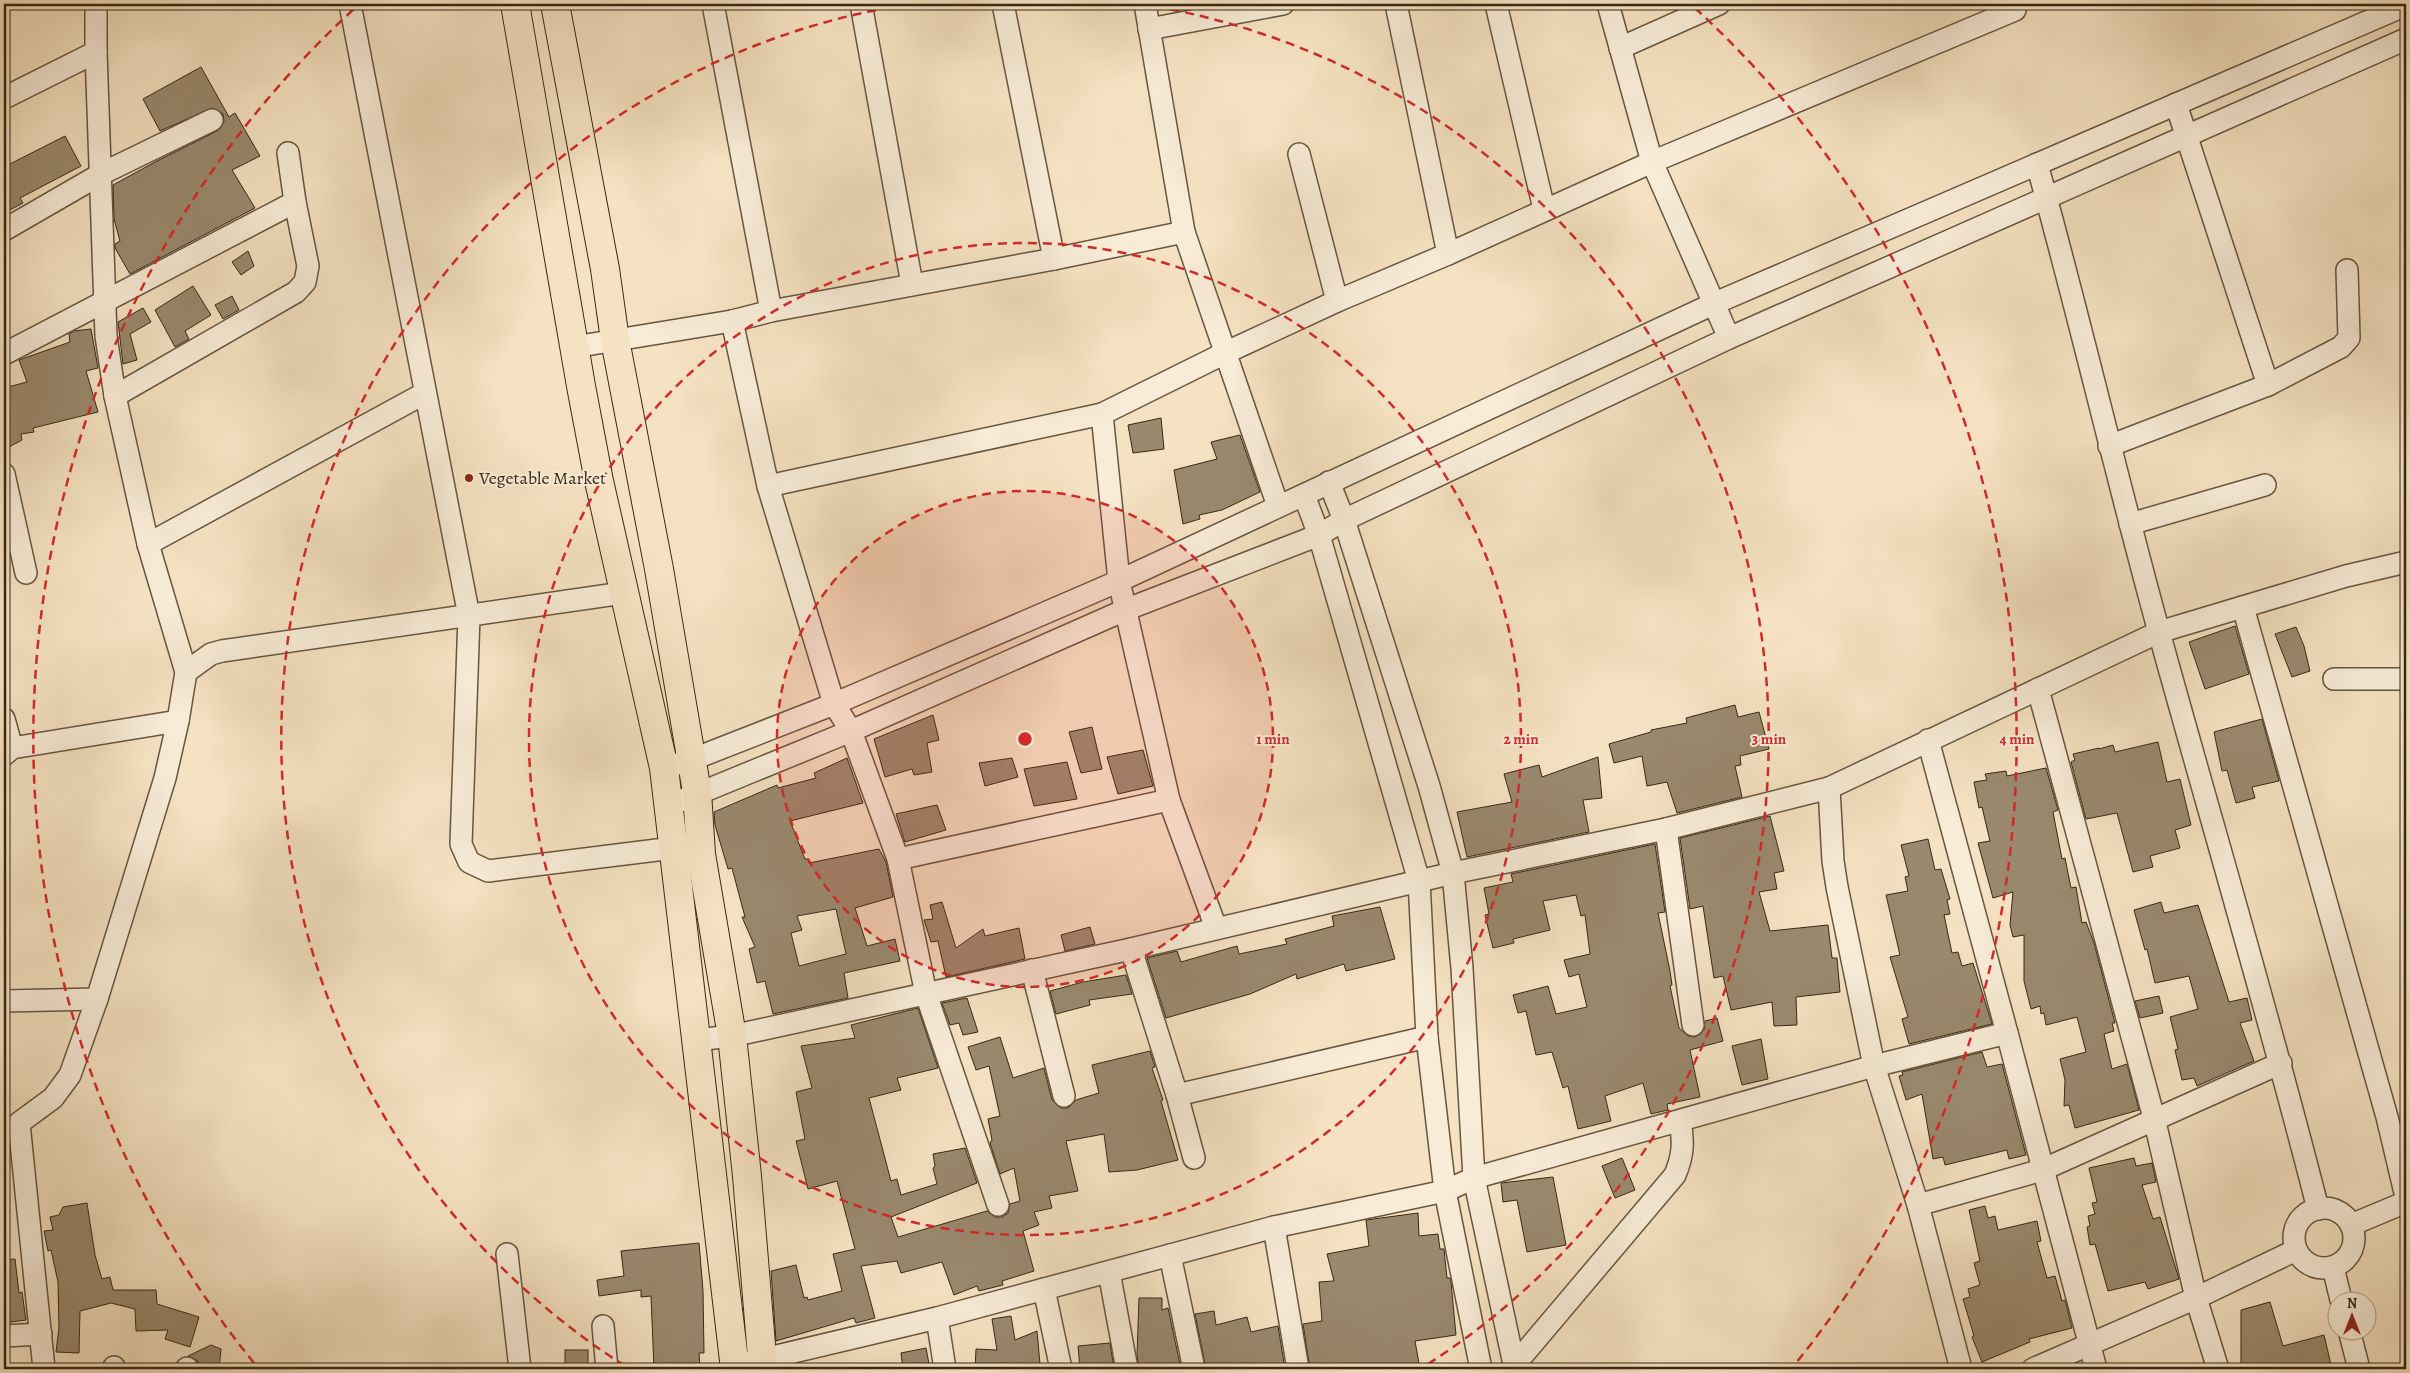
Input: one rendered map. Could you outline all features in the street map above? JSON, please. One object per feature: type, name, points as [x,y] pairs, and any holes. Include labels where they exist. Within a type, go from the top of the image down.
[{"type":"main road","points":[[515,4],[574,346],[623,593],[664,768],[735,1368]]},
{"type":"main road","points":[[555,4],[605,269],[615,340],[660,569],[697,792],[701,854],[732,1036],[747,1176],[762,1365]]},
{"type":"street","points":[[44,1369],[41,1334],[12,1123],[53,1098],[70,1075],[97,999],[165,778],[178,721],[186,672],[148,544],[115,396],[106,336],[96,4]]},
{"type":"street","points":[[350,4],[469,616],[461,844],[469,862],[488,871],[673,848]]},
{"type":"street","points":[[712,4],[771,311]]},
{"type":"street","points":[[860,4],[912,284]]},
{"type":"street","points":[[1003,4],[1054,259]]},
{"type":"street","points":[[1145,4],[1184,232],[1278,506]]},
{"type":"street","points":[[1149,30],[1283,4]]},
{"type":"street","points":[[1396,4],[1448,254]]},
{"type":"street","points":[[1496,4],[1544,209]]},
{"type":"street","points":[[1608,4],[1652,162],[1729,338]]},
{"type":"street","points":[[1620,48],[1719,4]]},
{"type":"street","points":[[664,768],[691,760],[834,704],[1119,581],[1713,304],[2406,5]]},
{"type":"street","points":[[768,486],[1102,414],[1337,300],[1448,254],[1544,209],[1652,162],[2015,10]]},
{"type":"street","points":[[668,806],[697,792],[851,732],[1125,610],[1319,535],[1344,520],[1729,338],[2406,39]]},
{"type":"street","points":[[4,98],[96,52]]},
{"type":"street","points":[[2176,104],[2268,385]]},
{"type":"street","points":[[4,230],[101,174],[212,120]]},
{"type":"street","points":[[115,396],[296,292],[305,282],[308,266],[295,202],[288,153]]},
{"type":"street","points":[[1299,154],[1337,300]]},
{"type":"street","points":[[2037,164],[2159,632],[2281,1063],[2318,1209]]},
{"type":"street","points":[[4,354],[295,202]]},
{"type":"street","points":[[574,346],[732,321],[771,311],[1054,259],[1184,232]]},
{"type":"street","points":[[2109,446],[2268,385],[2341,347],[2349,338],[2347,270]]},
{"type":"street","points":[[732,321],[768,486],[834,704],[851,732],[898,859],[926,994],[998,1205]]},
{"type":"street","points":[[148,544],[425,393]]},
{"type":"street","points":[[1102,414],[1119,581],[1125,610],[1170,800],[1216,928]]},
{"type":"street","points":[[4,474],[26,573]]},
{"type":"street","points":[[1329,482],[1344,520],[1429,786],[1453,873],[1461,958],[1474,1178],[1513,1368]]},
{"type":"street","points":[[2130,524],[2265,486]]},
{"type":"street","points":[[1304,495],[1319,535],[1420,881],[1426,1037],[1445,1191],[1481,1369]]},
{"type":"street","points":[[696,1040],[732,1036],[1131,949],[1453,873],[1666,829],[1829,788],[2159,632],[2354,574],[2406,562]]},
{"type":"street","points":[[186,672],[211,654],[222,651],[623,593]]},
{"type":"street","points":[[2243,607],[2384,1108],[2406,1197]]},
{"type":"street","points":[[2334,679],[2406,679]]},
{"type":"street","points":[[2038,689],[2154,1118],[2196,1298],[2218,1369]]},
{"type":"street","points":[[4,719],[8,751],[178,721]]},
{"type":"street","points":[[1928,740],[2096,1369]]},
{"type":"street","points":[[1829,788],[1833,861],[1837,887],[1874,1066],[1918,1205],[1961,1369]]},
{"type":"street","points":[[898,859],[1170,800]]},
{"type":"street","points":[[1666,829],[1694,1024]]},
{"type":"street","points":[[1131,949],[1177,1095],[1194,1158]]},
{"type":"street","points":[[1032,970],[1064,1096]]},
{"type":"street","points":[[4,1000],[97,999]]},
{"type":"street","points":[[735,1368],[762,1365],[1274,1227],[1445,1191],[1474,1178],[1874,1066],[2007,1033]]},
{"type":"street","points":[[1177,1095],[1426,1037]]},
{"type":"street","points":[[1918,1205],[2042,1170],[2154,1118],[2281,1063]]},
{"type":"street","points":[[1513,1368],[1675,1175],[1682,1159],[1684,1142],[1680,1121]]},
{"type":"street","points":[[2351,1225],[2406,1202]]},
{"type":"street","points":[[2318,1209],[2337,1211],[2351,1225],[2354,1244],[2350,1254],[2344,1261],[2333,1267],[2315,1267],[2306,1263],[2296,1250],[2294,1237],[2296,1227],[2308,1212],[2318,1209]]},
{"type":"street","points":[[1274,1227],[1298,1369]]},
{"type":"street","points":[[2033,1369],[2196,1298],[2296,1250]]},
{"type":"street","points":[[507,1254],[520,1369]]},
{"type":"street","points":[[1170,1255],[1194,1369]]},
{"type":"street","points":[[2333,1267],[2339,1290]]},
{"type":"street","points":[[1109,1272],[1127,1369]]},
{"type":"street","points":[[1044,1289],[1061,1369]]},
{"type":"street","points":[[937,1318],[946,1369]]},
{"type":"street","points":[[603,1326],[607,1369]]},
{"type":"street","points":[[4,1336],[41,1334]]},
{"type":"street","points":[[2352,1340],[2359,1369]]},
{"type":"building","points":[[201,67],[229,117],[235,113],[260,156],[232,170],[255,208],[130,274],[115,248],[115,244],[120,241],[114,219],[113,185],[217,131],[224,121],[223,114],[212,108],[160,131],[143,99]]},
{"type":"building","points":[[65,136],[81,166],[20,198],[23,203],[4,213],[4,167]]},
{"type":"building","points":[[248,251],[254,266],[241,275],[232,262]]},
{"type":"building","points":[[193,286],[211,315],[185,331],[189,339],[175,347],[155,310]]},
{"type":"building","points":[[232,296],[239,310],[223,319],[215,305]]},
{"type":"building","points":[[143,308],[151,322],[130,334],[137,360],[123,364],[118,322]]},
{"type":"building","points":[[91,329],[98,368],[86,371],[98,412],[33,428],[34,432],[21,434],[22,440],[7,448],[4,430],[4,388],[27,382],[19,360],[70,342],[69,334],[74,331]]},
{"type":"building","points":[[1161,418],[1164,449],[1133,453],[1128,425]]},
{"type":"building","points":[[1240,435],[1260,492],[1222,510],[1199,515],[1200,519],[1183,524],[1174,470],[1217,459],[1211,442]]},
{"type":"building","points":[[2235,626],[2249,674],[2205,689],[2189,642]]},
{"type":"building","points":[[2296,627],[2304,646],[2310,671],[2292,677],[2275,634]]},
{"type":"building","points":[[1735,705],[1738,717],[1759,712],[1769,749],[1740,756],[1741,765],[1735,766],[1742,797],[1677,813],[1667,782],[1647,786],[1642,756],[1614,763],[1609,744],[1651,732],[1651,730],[1687,723],[1686,718]]},
{"type":"building","points":[[933,715],[939,740],[927,743],[932,772],[914,775],[912,769],[885,777],[874,739]]},
{"type":"building","points":[[2262,719],[2279,781],[2252,787],[2255,798],[2236,803],[2227,770],[2222,771],[2214,732]]},
{"type":"building","points":[[1092,727],[1102,769],[1081,773],[1069,732]]},
{"type":"building","points":[[2158,742],[2167,782],[2180,779],[2191,825],[2175,830],[2180,848],[2150,856],[2153,867],[2133,872],[2117,813],[2086,819],[2071,762],[2075,760],[2073,754],[2099,748],[2113,745],[2115,752]]},
{"type":"building","points":[[1143,750],[1153,786],[1118,794],[1107,757]]},
{"type":"building","points":[[1598,757],[1602,798],[1583,800],[1589,832],[1467,857],[1457,812],[1512,802],[1504,774],[1539,765],[1542,777]]},
{"type":"building","points":[[847,758],[863,803],[790,821],[805,859],[808,859],[809,863],[879,849],[886,862],[893,897],[855,908],[867,946],[895,939],[900,961],[844,973],[848,998],[773,1014],[765,981],[757,983],[749,949],[755,947],[742,917],[745,917],[732,868],[728,869],[715,825],[714,812],[777,785],[778,788],[816,778],[814,773]],"holes":[[[836,909],[846,954],[799,966],[791,933],[802,930],[797,916]]]},
{"type":"building","points":[[1012,758],[1018,777],[985,786],[979,763]]},
{"type":"building","points":[[1067,762],[1077,799],[1034,806],[1024,769]]},
{"type":"building","points":[[2046,768],[2058,810],[2053,812],[2062,859],[2065,858],[2071,888],[2076,887],[2082,923],[2086,922],[2094,943],[2115,1023],[2112,1023],[2114,1031],[2104,1034],[2112,1069],[2127,1064],[2139,1110],[2075,1128],[2069,1105],[2064,1106],[2065,1080],[2060,1059],[2086,1052],[2077,1017],[2046,1025],[2044,1013],[2041,1014],[2040,1006],[2031,1009],[2024,981],[2024,935],[2013,937],[2010,925],[2013,892],[1993,898],[1978,843],[1990,841],[1982,807],[1979,808],[1974,782],[1987,780],[1985,774],[2006,771],[2007,776]]},
{"type":"building","points":[[937,805],[946,830],[905,842],[896,814]]},
{"type":"building","points":[[1770,816],[1784,871],[1774,873],[1777,889],[1759,892],[1770,931],[1828,925],[1832,958],[1837,958],[1840,992],[1796,997],[1797,1025],[1774,1026],[1772,1002],[1731,1010],[1723,976],[1714,978],[1703,906],[1690,909],[1680,838]]},
{"type":"building","points":[[1928,839],[1935,870],[1941,869],[1950,899],[1947,900],[1950,914],[1944,915],[1952,953],[1958,952],[1962,966],[1973,963],[1992,1024],[1909,1044],[1902,1019],[1908,1017],[1890,957],[1900,955],[1886,895],[1908,891],[1905,877],[1909,876],[1901,845]]},
{"type":"building","points":[[1655,844],[1665,912],[1658,913],[1679,1028],[1688,1036],[1695,1037],[1704,1030],[1705,1021],[1717,1018],[1723,1041],[1690,1050],[1700,1097],[1667,1104],[1668,1110],[1651,1114],[1643,1083],[1605,1096],[1611,1121],[1578,1129],[1568,1086],[1563,1088],[1552,1052],[1536,1055],[1526,1011],[1518,1013],[1513,995],[1548,986],[1556,1014],[1587,1007],[1579,974],[1569,977],[1564,960],[1590,954],[1585,915],[1581,916],[1576,895],[1543,901],[1550,930],[1513,939],[1514,943],[1493,948],[1485,915],[1489,914],[1484,888],[1513,882],[1511,874]]},
{"type":"building","points":[[942,902],[956,948],[983,929],[985,936],[1019,928],[1025,959],[946,977],[938,941],[931,942],[924,920],[933,919],[930,905]]},
{"type":"building","points":[[2161,902],[2164,913],[2198,905],[2229,1002],[2247,998],[2252,1020],[2240,1023],[2254,1061],[2197,1086],[2194,1078],[2182,1080],[2175,1050],[2178,1049],[2170,1017],[2198,1009],[2189,976],[2155,983],[2147,949],[2145,950],[2134,910]]},
{"type":"building","points":[[1380,907],[1395,959],[1346,971],[1344,964],[1297,979],[1296,974],[1250,994],[1166,1018],[1147,958],[1177,951],[1181,962],[1237,946],[1239,954],[1287,944],[1285,939],[1334,926],[1332,916]]},
{"type":"building","points":[[1090,927],[1095,944],[1065,951],[1061,935]]},
{"type":"building","points":[[1126,975],[1132,994],[1089,1000],[1090,1005],[1056,1014],[1050,991],[1083,982]]},
{"type":"building","points":[[2159,996],[2163,1013],[2140,1018],[2135,1001]]},
{"type":"building","points":[[967,998],[978,1032],[963,1035],[959,1023],[950,1025],[942,1003]]},
{"type":"building","points":[[918,1008],[938,1068],[897,1078],[901,1090],[869,1098],[891,1181],[897,1179],[901,1195],[937,1184],[933,1168],[935,1166],[933,1154],[965,1148],[977,1183],[891,1217],[898,1237],[987,1211],[995,1217],[1002,1217],[1008,1213],[1010,1204],[1020,1201],[1014,1168],[1000,1174],[990,1143],[992,1140],[988,1119],[1000,1116],[989,1066],[976,1070],[968,1047],[1000,1037],[1013,1078],[1044,1068],[1052,1100],[1061,1108],[1068,1108],[1076,1100],[1099,1093],[1092,1065],[1150,1051],[1155,1067],[1152,1068],[1163,1100],[1161,1101],[1178,1160],[1137,1170],[1109,1172],[1104,1134],[1066,1141],[1078,1191],[1049,1196],[1052,1208],[1034,1212],[1039,1225],[1023,1231],[1034,1271],[1002,1281],[1003,1285],[979,1291],[977,1286],[954,1295],[942,1262],[901,1273],[897,1261],[861,1266],[875,1318],[856,1323],[854,1318],[776,1341],[771,1271],[796,1265],[804,1298],[807,1297],[808,1300],[842,1291],[833,1254],[855,1249],[837,1181],[808,1189],[796,1141],[805,1139],[796,1092],[812,1088],[801,1046],[855,1038],[851,1025]]},
{"type":"building","points":[[1761,1039],[1768,1079],[1742,1085],[1732,1046]]},
{"type":"building","points":[[1982,1052],[1987,1067],[2002,1064],[2026,1155],[2009,1159],[2007,1150],[1945,1165],[1943,1157],[1933,1159],[1922,1094],[1906,1100],[1899,1076],[1903,1075],[1902,1072]]},
{"type":"building","points":[[1622,1158],[1635,1190],[1615,1198],[1602,1166]]},
{"type":"building","points":[[2134,1158],[2136,1166],[2152,1163],[2156,1182],[2142,1185],[2153,1219],[2160,1217],[2179,1279],[2148,1289],[2145,1282],[2108,1291],[2095,1244],[2090,1245],[2087,1227],[2090,1226],[2088,1216],[2095,1214],[2092,1203],[2097,1202],[2089,1168]]},
{"type":"building","points":[[1553,1177],[1566,1245],[1527,1252],[1517,1200],[1503,1202],[1501,1183]]},
{"type":"building","points":[[87,1203],[95,1255],[102,1279],[110,1277],[113,1290],[156,1290],[157,1304],[199,1317],[190,1347],[165,1339],[168,1330],[136,1331],[135,1309],[111,1303],[80,1311],[79,1353],[56,1352],[59,1328],[58,1282],[51,1250],[48,1251],[44,1231],[53,1230],[50,1217],[59,1215],[63,1207]]},
{"type":"building","points":[[1985,1206],[1988,1218],[1995,1216],[1998,1230],[2037,1221],[2041,1241],[2037,1242],[2047,1278],[2055,1276],[2062,1301],[2065,1300],[2072,1328],[2029,1339],[2030,1342],[1982,1362],[1972,1337],[1974,1336],[1963,1299],[1970,1297],[1968,1289],[1980,1285],[1974,1263],[1980,1261],[1969,1210]]},
{"type":"building","points":[[1418,1213],[1419,1236],[1438,1234],[1440,1249],[1444,1249],[1447,1278],[1450,1278],[1451,1282],[1456,1335],[1415,1341],[1420,1369],[1310,1369],[1303,1324],[1322,1321],[1319,1282],[1334,1281],[1327,1254],[1369,1246],[1366,1220]]},
{"type":"building","points":[[699,1243],[703,1291],[704,1353],[699,1353],[700,1369],[654,1369],[651,1296],[641,1297],[641,1290],[599,1296],[597,1280],[624,1276],[621,1251]]},
{"type":"building","points":[[15,1259],[19,1293],[22,1292],[26,1320],[4,1323],[4,1260]]},
{"type":"building","points":[[1139,1298],[1162,1298],[1162,1310],[1168,1308],[1181,1369],[1139,1369],[1137,1355]]},
{"type":"building","points":[[2270,1302],[2283,1346],[2324,1335],[2332,1369],[2241,1369],[2241,1310]]},
{"type":"building","points":[[1214,1311],[1216,1325],[1247,1317],[1251,1332],[1278,1326],[1285,1369],[1206,1369],[1195,1314]]},
{"type":"building","points":[[1011,1316],[1015,1340],[1037,1331],[1040,1364],[1024,1366],[1024,1369],[975,1369],[976,1349],[997,1350],[992,1319]]},
{"type":"building","points":[[1110,1343],[1114,1369],[1080,1369],[1078,1346]]},
{"type":"building","points":[[211,1345],[221,1349],[219,1369],[199,1369],[198,1361],[188,1356]]},
{"type":"building","points":[[926,1348],[930,1369],[903,1369],[901,1353]]},
{"type":"building","points":[[565,1350],[588,1350],[588,1369],[565,1369]]},
{"type":"place","name":"Vegetable Market","points":[[469,478]]}]
